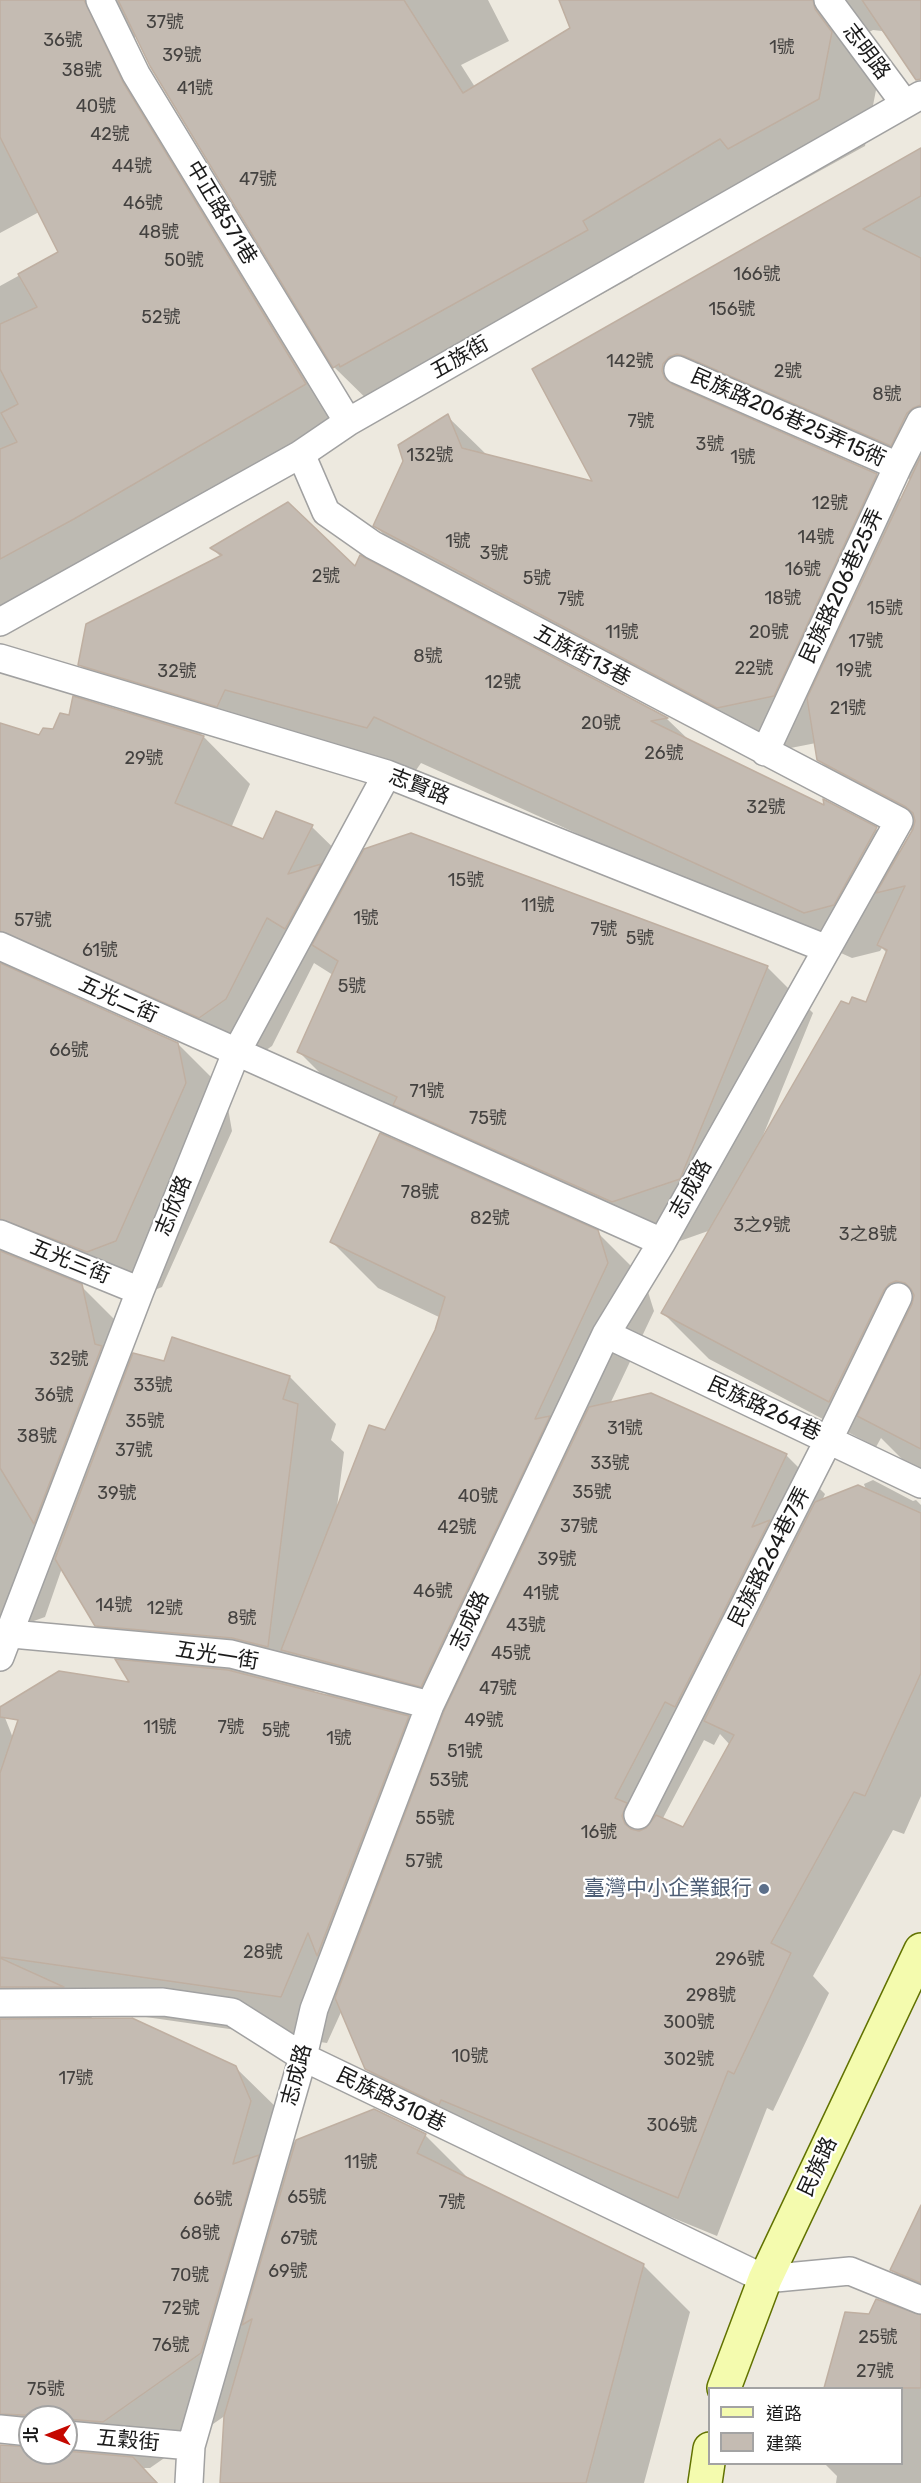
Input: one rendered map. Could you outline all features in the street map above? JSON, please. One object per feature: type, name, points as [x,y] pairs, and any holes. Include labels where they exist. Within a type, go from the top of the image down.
[{"type":"main road","name":"民族路","points":[[724,2387],[765,2279],[921,1950]]},
{"type":"main road","points":[[705,2483],[708,2463]]},
{"type":"lane","name":"中正路571巷","points":[[99,0],[136,74],[348,422]]},
{"type":"lane","name":"志明路","points":[[828,0],[913,99]]},
{"type":"lane","name":"五族街","points":[[0,622],[301,454],[348,422],[913,99]]},
{"type":"lane","name":"民族路206巷25弄15衖","points":[[678,370],[898,466]]},
{"type":"lane","name":"民族路206巷25弄","points":[[765,752],[921,421]]},
{"type":"lane","name":"五族街13巷","points":[[301,454],[326,512],[373,545],[899,821]]},
{"type":"lane","name":"志賢路","points":[[0,658],[387,774],[827,949]]},
{"type":"lane","name":"志欣路","points":[[2,1641],[236,1053],[387,774]]},
{"type":"lane","name":"志成路","points":[[189,2483],[190,2446],[303,2057],[314,2009],[430,1705],[606,1334],[662,1242],[899,821]]},
{"type":"lane","name":"五光二街","points":[[0,946],[662,1242]]},
{"type":"lane","name":"五光三街","points":[[0,1233],[140,1291]]},
{"type":"lane","name":"民族路264巷7弄","points":[[638,1815],[829,1439],[898,1297]]},
{"type":"lane","name":"民族路264巷","points":[[606,1334],[921,1484]]},
{"type":"lane","name":"五光一街","points":[[2,1641],[231,1654],[430,1705]]},
{"type":"lane","name":"民族路310巷","points":[[0,2003],[164,2002],[232,2012],[303,2057],[765,2279]]},
{"type":"lane","points":[[765,2279],[849,2271],[921,2300]]},
{"type":"lane","points":[[0,2429],[18,2431]]},
{"type":"lane","name":"五穀街","points":[[78,2436],[190,2446]]},
{"type":"building","points":[[0,0],[84,0],[123,82],[306,384],[74,519],[0,559],[0,449],[17,442],[1,413],[18,404],[0,369],[0,324],[37,307],[18,274],[58,252],[0,137]]},
{"type":"building","points":[[118,0],[404,0],[463,93],[570,28],[559,0],[813,0],[815,9],[832,32],[819,99],[728,149],[720,139],[583,221],[588,230],[340,367],[339,364],[333,368],[150,66]]},
{"type":"building","points":[[862,0],[921,0],[921,79],[916,80]]},
{"type":"building","points":[[921,148],[921,196],[863,229],[921,258],[921,405],[907,413],[891,446],[684,356],[677,354],[669,357],[663,364],[662,371],[665,379],[672,384],[877,474],[774,696],[717,708],[373,526],[403,461],[398,445],[448,414],[462,448],[592,481],[532,369]]},
{"type":"building","points":[[921,456],[921,1449],[857,1416],[912,1304],[914,1295],[905,1283],[896,1281],[884,1290],[829,1402],[661,1313],[841,1001],[849,1004],[852,997],[866,1002],[887,950],[877,945],[905,886],[876,893],[913,829],[915,821],[913,813],[906,807],[817,760],[807,698]]},
{"type":"building","points":[[288,502],[355,566],[360,555],[668,718],[651,721],[824,805],[823,799],[877,827],[834,905],[804,913],[374,717],[367,728],[225,690],[217,707],[78,665],[86,624],[222,555],[210,548]]},
{"type":"building","points":[[73,696],[204,736],[175,803],[263,839],[276,811],[313,825],[288,874],[321,864],[285,929],[267,918],[226,999],[199,1018],[0,931],[0,723],[39,735],[43,728],[53,729],[60,713],[69,715]]},
{"type":"building","points":[[411,833],[768,966],[680,1179],[612,1202],[393,1105],[397,1097],[297,1052],[338,961],[312,945],[364,849]]},
{"type":"building","points":[[0,963],[178,1043],[186,1083],[116,1241],[87,1252],[0,1219]]},
{"type":"building","points":[[380,1133],[598,1230],[608,1263],[535,1419],[550,1416],[421,1687],[281,1650],[369,1425],[385,1430],[435,1330],[445,1297],[330,1242]]},
{"type":"building","points":[[0,1251],[82,1284],[95,1344],[102,1346],[34,1524],[0,1468]]},
{"type":"building","points":[[172,1337],[290,1376],[283,1399],[298,1404],[268,1647],[232,1638],[95,1626],[55,1559],[133,1353],[164,1361]]},
{"type":"building","points":[[651,1393],[787,1454],[752,1527],[770,1520],[675,1707],[665,1702],[615,1798],[627,1803],[622,1816],[625,1824],[631,1829],[639,1831],[646,1828],[656,1815],[683,1827],[734,1735],[704,1721],[815,1502],[858,1485],[921,1513],[921,1673],[865,1796],[854,1792],[771,1943],[791,1953],[734,2074],[728,2071],[678,2198],[441,2100],[439,2105],[365,2069],[335,1998],[444,1711],[589,1407]]},
{"type":"building","points":[[115,1659],[228,1670],[409,1716],[317,1956],[308,1933],[281,1997],[0,1957],[0,1773],[18,1720],[0,1717],[0,1707],[59,1671],[129,1682]]},
{"type":"building","points":[[0,1958],[64,1987],[0,1987]]},
{"type":"building","points":[[132,2018],[236,2066],[251,2101],[233,2164],[259,2155],[201,2353],[103,2422],[78,2420],[78,2405],[18,2405],[18,2415],[0,2414],[0,2019]]},
{"type":"building","points":[[374,2109],[426,2134],[417,2153],[644,2264],[586,2483],[220,2483],[224,2416],[252,2319],[242,2325],[296,2140]]},
{"type":"building","points":[[921,2205],[921,2283],[890,2270]]},
{"type":"building","points":[[876,2299],[921,2315],[921,2388],[824,2387],[845,2312],[869,2314]]},
{"type":"building","points":[[0,2445],[18,2446],[18,2465],[78,2465],[78,2452],[133,2457],[157,2483],[0,2483]]},
{"type":"place","name":"臺灣中小企業銀行","points":[[764,1889]]}]
